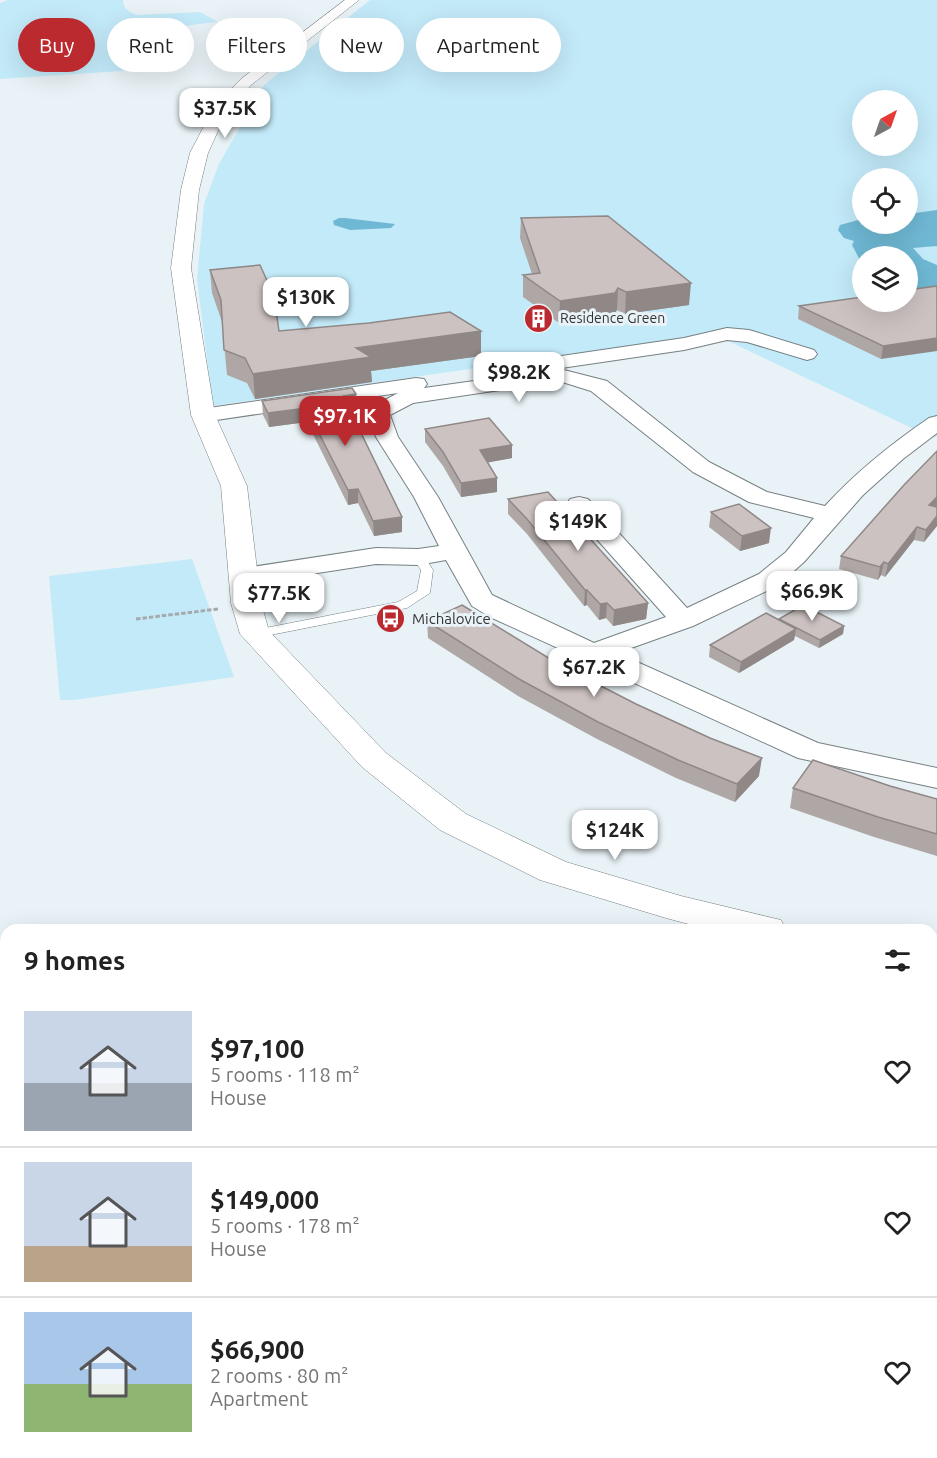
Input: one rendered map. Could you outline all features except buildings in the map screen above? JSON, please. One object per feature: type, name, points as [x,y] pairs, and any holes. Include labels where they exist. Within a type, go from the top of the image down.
[{"type":"street","points":[[353,0],[246,82],[215,120],[199,153],[190,190],[181,268],[203,416],[234,486],[249,604],[374,760],[453,822],[554,871],[680,909],[742,924]]},
{"type":"street","points":[[203,416],[684,344],[720,335],[742,335],[807,354]]},
{"type":"street","points":[[830,515],[758,497],[701,467],[598,386],[560,375],[408,398],[378,413],[387,437],[426,497],[481,600],[809,751],[937,778]]},
{"type":"street","points":[[592,653],[683,620],[777,574],[795,557],[842,501],[903,447],[937,423]]},
{"type":"street","points":[[579,504],[683,620]]},
{"type":"street","points":[[249,604],[376,556],[418,557],[454,551]]},
{"type":"lane","points":[[249,604],[402,605],[423,593],[427,570],[418,557]]},
{"type":"path","points":[[136,620],[249,604]]},
{"type":"shaded area","points":[[8,0],[123,0],[127,10],[137,15],[200,12],[211,18],[206,18],[206,24],[194,25],[194,18],[107,18],[107,72],[0,79],[0,3]]},
{"type":"shaded area","points":[[370,0],[937,0],[937,436],[933,438],[713,334],[213,406],[197,279],[204,204],[219,164],[264,85],[280,72],[307,72],[307,51],[319,41],[319,72],[404,72],[404,18],[348,18]]},
{"type":"shaded area","points":[[192,559],[234,677],[74,700],[60,700],[49,576]]},
{"type":"water","points":[[937,210],[937,246],[853,246],[854,241],[844,238],[838,230],[840,225],[852,222],[852,234],[918,234],[918,213]]},
{"type":"water","points":[[339,218],[395,224],[391,228],[350,230],[334,225],[333,221]]},
{"type":"water","points":[[918,254],[923,259],[937,265],[937,297],[918,295]]},
{"type":"place","name":"Residence Green","points":[[539,318]]},
{"type":"place","name":"Michalovice","points":[[391,618]]}]
